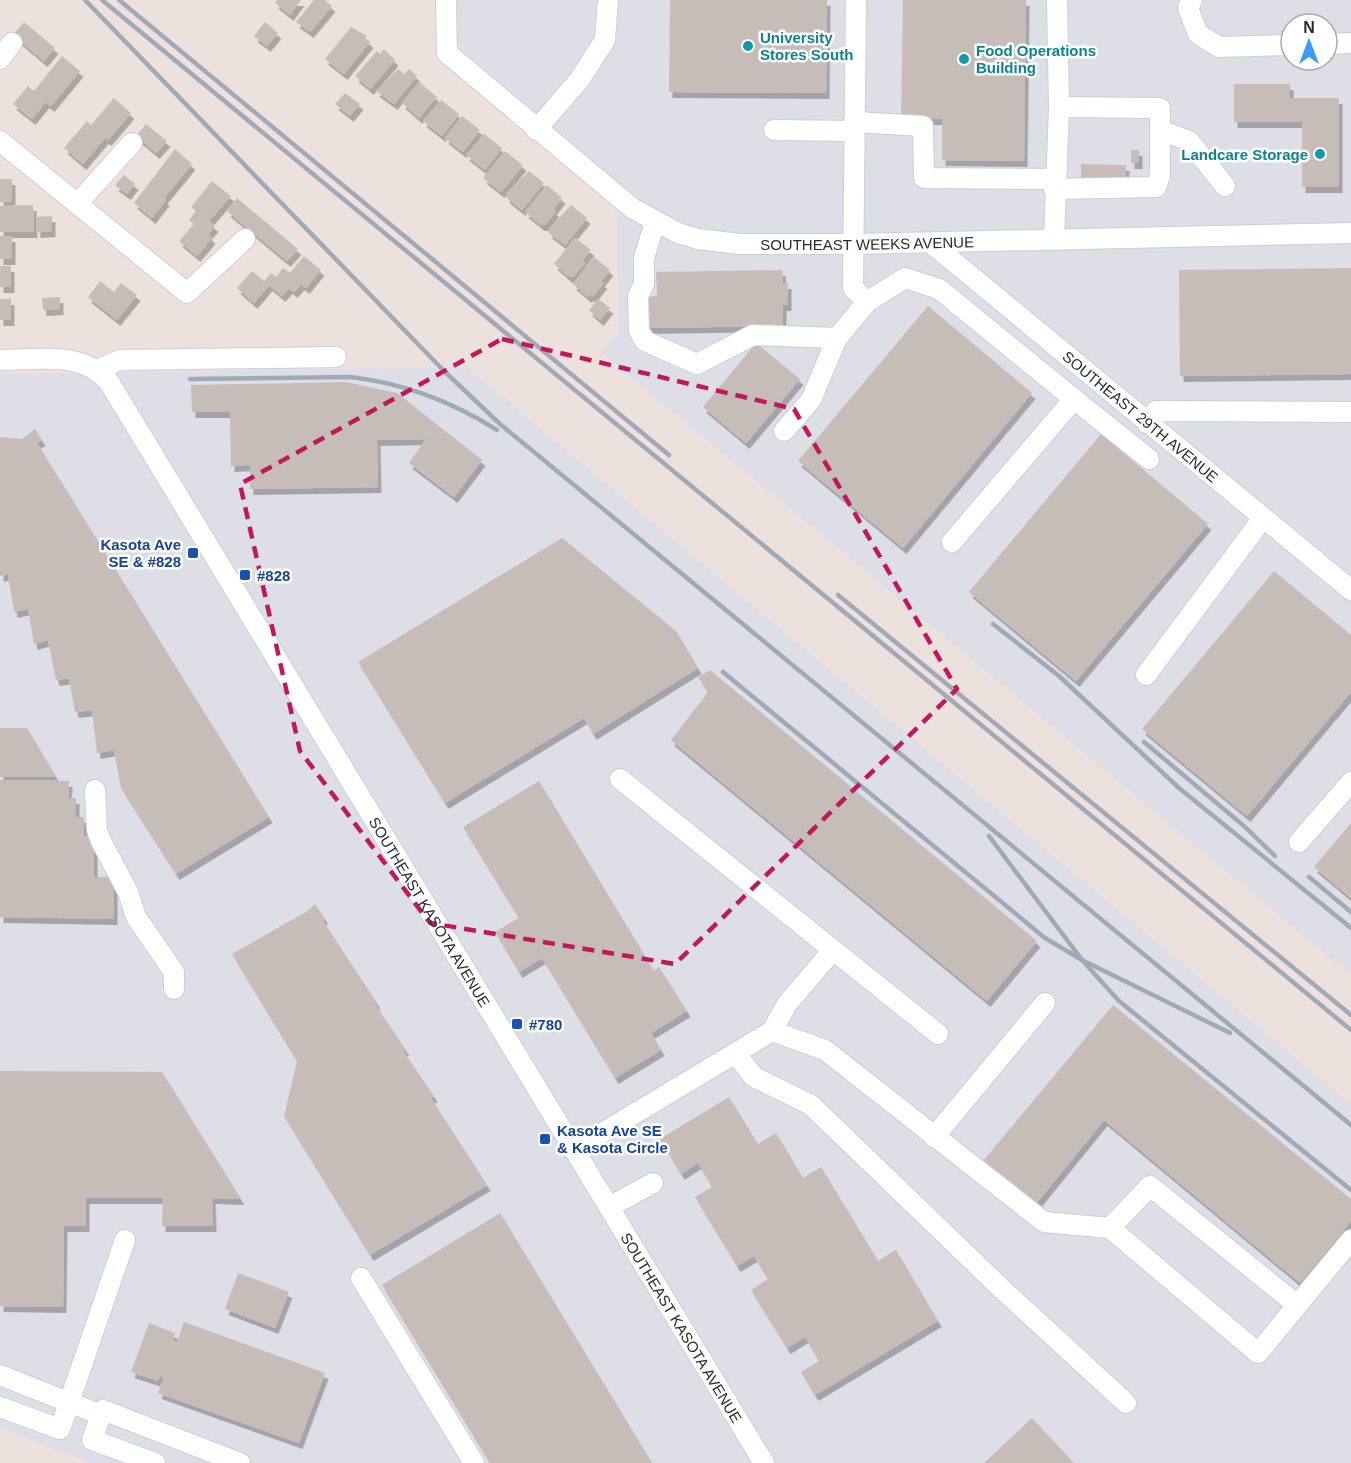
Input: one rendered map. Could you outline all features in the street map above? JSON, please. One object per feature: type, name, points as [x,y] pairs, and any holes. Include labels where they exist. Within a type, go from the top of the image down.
[{"type":"street","name":"SOUTHEAST WEEKS AVENUE","points":[[446,0],[447,53],[623,202],[655,222],[698,239],[718,242],[854,244],[1351,233]]},
{"type":"street","points":[[536,130],[580,79],[605,40],[608,0]]},
{"type":"street","points":[[856,0],[853,288],[867,302]]},
{"type":"street","points":[[1054,240],[1054,184],[1059,107],[1057,0]]},
{"type":"street","points":[[1192,0],[1188,8],[1198,34],[1219,47],[1279,45]]},
{"type":"street","points":[[0,59],[12,43]]},
{"type":"street","points":[[774,130],[923,126],[924,178],[1156,187],[1160,177],[1160,108],[1059,107]]},
{"type":"street","points":[[1160,130],[1189,141],[1226,186]]},
{"type":"street","points":[[0,141],[187,293],[245,238]]},
{"type":"street","points":[[77,204],[132,143]]},
{"type":"street","points":[[655,222],[644,258],[644,284],[638,296],[639,331],[645,341],[697,364],[753,335],[837,338]]},
{"type":"street","name":"SOUTHEAST 29TH AVENUE","points":[[931,243],[1351,590]]},
{"type":"street","points":[[784,431],[812,400],[837,338],[867,302],[905,278],[939,289],[1149,459]]},
{"type":"street","points":[[0,360],[76,360],[94,368],[120,360],[336,357]]},
{"type":"street","name":"SOUTHEAST KASOTA AVENUE","points":[[94,368],[108,382],[764,1463]]},
{"type":"street","points":[[952,542],[1074,399]]},
{"type":"street","points":[[1147,423],[1156,411],[1351,412]]},
{"type":"street","points":[[1146,675],[1263,518]]},
{"type":"street","points":[[620,778],[938,1034]]},
{"type":"street","points":[[1299,842],[1351,782]]},
{"type":"street","points":[[95,790],[97,830],[101,841],[128,892],[136,917],[174,972],[174,989]]},
{"type":"street","points":[[574,1149],[772,1031],[787,1004],[833,950]]},
{"type":"street","points":[[934,1137],[1045,1003]]},
{"type":"street","points":[[772,1031],[825,1050],[1044,1222],[1110,1228],[1258,1353],[1351,1240]]},
{"type":"street","points":[[735,1053],[754,1077],[811,1105],[1003,1290],[1126,1403]]},
{"type":"street","points":[[609,1207],[653,1183]]},
{"type":"street","points":[[1110,1228],[1150,1186],[1296,1304]]},
{"type":"street","points":[[0,1407],[60,1429],[125,1240]]},
{"type":"street","points":[[360,1278],[474,1463]]},
{"type":"street","points":[[0,1376],[101,1415]]},
{"type":"street","points":[[155,1463],[92,1440],[103,1410],[240,1463]]},
{"type":"highlighted area","points":[[502,339],[794,409],[957,689],[675,964],[430,923],[300,751],[240,484]]},
{"type":"shaded area","points":[[457,0],[1351,0],[1351,975],[600,351],[619,333],[617,185],[457,46]]},
{"type":"shaded area","points":[[467,367],[1351,1104],[1351,1463],[91,1463],[0,1428],[0,374]]},
{"type":"building","points":[[277,0],[301,0],[290,15],[275,3]]},
{"type":"building","points":[[314,0],[325,0],[332,6],[310,32],[296,22]]},
{"type":"building","name":"University Stores South","points":[[670,0],[827,0],[826,93],[669,92]]},
{"type":"building","name":"Food Operations Building","points":[[903,0],[1026,0],[1024,161],[942,160],[942,119],[901,119]]},
{"type":"building","points":[[24,22],[55,48],[44,61],[13,35]]},
{"type":"building","points":[[265,22],[278,33],[267,46],[254,36]]},
{"type":"building","points":[[351,27],[367,36],[365,38],[370,42],[344,74],[325,59]]},
{"type":"building","points":[[384,49],[395,60],[370,89],[355,76],[377,51],[380,54]]},
{"type":"building","points":[[62,56],[80,71],[51,106],[46,102],[32,119],[13,104],[28,86],[34,91]]},
{"type":"building","points":[[398,69],[404,74],[409,69],[417,76],[394,104],[376,91]]},
{"type":"building","points":[[419,82],[437,97],[419,118],[402,103]]},
{"type":"building","name":"Landcare Storage","points":[[1234,84],[1290,84],[1290,98],[1339,98],[1339,187],[1302,187],[1302,122],[1234,122]]},
{"type":"building","points":[[345,93],[360,104],[350,116],[335,104]]},
{"type":"building","points":[[114,98],[131,113],[83,164],[64,148],[87,121],[91,125]]},
{"type":"building","points":[[441,100],[459,114],[442,136],[423,121]]},
{"type":"building","points":[[462,116],[480,130],[463,152],[445,138]]},
{"type":"building","points":[[146,124],[167,141],[156,153],[136,136]]},
{"type":"building","points":[[484,134],[502,148],[485,170],[466,155]]},
{"type":"building","points":[[175,149],[192,164],[164,198],[166,200],[152,218],[134,203]]},
{"type":"building","points":[[1131,150],[1139,150],[1139,163],[1131,163]]},
{"type":"building","points":[[505,151],[523,165],[501,192],[483,178]]},
{"type":"building","points":[[1081,164],[1126,165],[1125,182],[1081,181]]},
{"type":"building","points":[[529,171],[544,183],[522,210],[507,198],[506,194]]},
{"type":"building","points":[[124,175],[135,184],[127,194],[115,185]]},
{"type":"building","points":[[0,179],[12,179],[12,202],[0,202]]},
{"type":"building","points":[[212,181],[231,196],[209,221],[215,226],[208,234],[212,238],[197,256],[179,241],[194,224],[189,220],[196,211],[191,207]]},
{"type":"building","points":[[547,185],[562,198],[553,209],[556,211],[545,225],[541,225],[525,212]]},
{"type":"building","points":[[237,198],[298,249],[287,261],[227,211]]},
{"type":"building","points":[[33,205],[34,232],[0,232],[0,206]]},
{"type":"building","points":[[571,205],[587,218],[565,245],[549,233],[549,229]]},
{"type":"building","points":[[52,216],[52,231],[37,232],[36,217]]},
{"type":"building","points":[[0,236],[12,236],[12,259],[0,259]]},
{"type":"building","points":[[575,238],[591,250],[582,261],[585,263],[573,277],[569,277],[554,264]]},
{"type":"building","points":[[304,256],[321,270],[306,288],[301,284],[294,292],[289,288],[282,296],[269,285],[254,303],[237,288],[252,271],[264,281],[271,273],[276,277],[283,268],[290,273]]},
{"type":"building","points":[[594,257],[610,270],[601,281],[604,283],[592,297],[590,295],[588,297],[573,284]]},
{"type":"building","points":[[0,266],[11,266],[11,287],[0,287]]},
{"type":"building","points":[[1351,268],[1351,374],[1180,376],[1179,270]]},
{"type":"building","points":[[782,270],[783,283],[788,283],[788,305],[783,305],[783,326],[643,328],[643,297],[657,296],[656,272]]},
{"type":"building","points":[[100,281],[114,292],[121,283],[137,295],[117,320],[88,297]]},
{"type":"building","points":[[60,297],[60,309],[43,310],[42,298]]},
{"type":"building","points":[[0,299],[11,299],[11,320],[0,320]]},
{"type":"building","points":[[598,299],[610,308],[600,320],[589,310]]},
{"type":"building","points":[[928,306],[1032,393],[903,548],[798,461]]},
{"type":"building","points":[[756,343],[800,379],[746,443],[703,407]]},
{"type":"building","points":[[346,382],[397,393],[482,460],[454,497],[409,463],[426,439],[377,440],[378,487],[250,489],[250,465],[231,466],[230,412],[192,412],[191,385]]},
{"type":"building","points":[[35,429],[42,440],[37,443],[269,817],[176,874],[121,788],[114,750],[97,753],[92,710],[75,712],[69,678],[56,680],[48,640],[34,644],[28,609],[14,612],[8,574],[0,576],[0,437],[22,439]]},
{"type":"building","points":[[1101,434],[1208,524],[1076,681],[969,592]]},
{"type":"building","points":[[562,538],[676,631],[698,668],[593,734],[584,718],[445,803],[358,662]]},
{"type":"building","points":[[1274,571],[1351,635],[1351,692],[1247,816],[1142,729]]},
{"type":"building","points":[[710,670],[1037,941],[987,1001],[671,740],[708,692],[698,677]]},
{"type":"building","points":[[0,728],[27,728],[56,777],[0,777]]},
{"type":"building","points":[[0,780],[69,781],[68,798],[76,798],[76,817],[84,817],[84,836],[94,836],[94,877],[114,877],[114,919],[0,917]]},
{"type":"building","points":[[539,781],[654,971],[659,967],[687,1011],[651,1033],[661,1050],[615,1078],[542,958],[519,972],[495,932],[519,918],[463,827]]},
{"type":"building","points":[[1351,823],[1351,898],[1314,867]]},
{"type":"building","points":[[315,904],[324,917],[323,921],[406,1050],[403,1051],[434,1096],[431,1098],[487,1185],[370,1255],[284,1116],[297,1061],[232,954],[306,912]]},
{"type":"building","points":[[1113,1005],[1351,1199],[1351,1221],[1300,1283],[1104,1120],[1035,1205],[983,1161]]},
{"type":"building","points":[[0,1071],[162,1072],[241,1199],[212,1198],[213,1226],[162,1226],[163,1198],[86,1198],[86,1226],[64,1226],[63,1307],[0,1306]]},
{"type":"building","points":[[729,1097],[758,1144],[776,1133],[803,1178],[821,1167],[878,1261],[896,1250],[938,1321],[815,1395],[801,1372],[819,1361],[805,1337],[787,1348],[751,1290],[768,1279],[754,1256],[737,1266],[695,1197],[712,1187],[698,1163],[681,1174],[660,1139]]},
{"type":"building","points":[[500,1213],[652,1463],[490,1463],[382,1285]]},
{"type":"building","points":[[238,1273],[289,1292],[275,1328],[225,1309]]},
{"type":"building","points":[[184,1322],[325,1373],[299,1443],[158,1393],[164,1377],[160,1376],[158,1381],[131,1372],[149,1323],[175,1333],[173,1340],[177,1342]]},
{"type":"building","points":[[1032,1418],[1074,1463],[984,1463]]},
{"type":"railway","points":[[85,0],[443,370],[500,424],[1351,1125]]},
{"type":"railway","points":[[102,0],[1351,1030]]},
{"type":"railway","points":[[119,0],[669,455]]},
{"type":"railway","points":[[190,379],[350,377],[370,380],[408,389],[445,402],[497,430]]},
{"type":"railway","points":[[838,595],[1351,1015]]},
{"type":"railway","points":[[993,624],[1059,676],[1179,788],[1351,928]]},
{"type":"railway","points":[[723,672],[1045,938],[1082,960],[1230,1033]]},
{"type":"railway","points":[[1144,742],[1244,826],[1275,856]]},
{"type":"railway","points":[[989,836],[1082,960],[1119,1001],[1351,1190]]},
{"type":"railway","points":[[1309,877],[1351,912]]},
{"type":"place","name":"University Stores South","points":[[748,46]]},
{"type":"place","name":"Food Operations Building","points":[[964,59]]},
{"type":"place","name":"Landcare Storage","points":[[1320,154]]},
{"type":"place","name":"Kasota Ave SE & #828","points":[[193,553]]},
{"type":"place","name":"#828","points":[[245,575]]},
{"type":"place","name":"#780","points":[[517,1024]]},
{"type":"place","name":"Kasota Ave SE & Kasota Circle","points":[[545,1139]]}]
